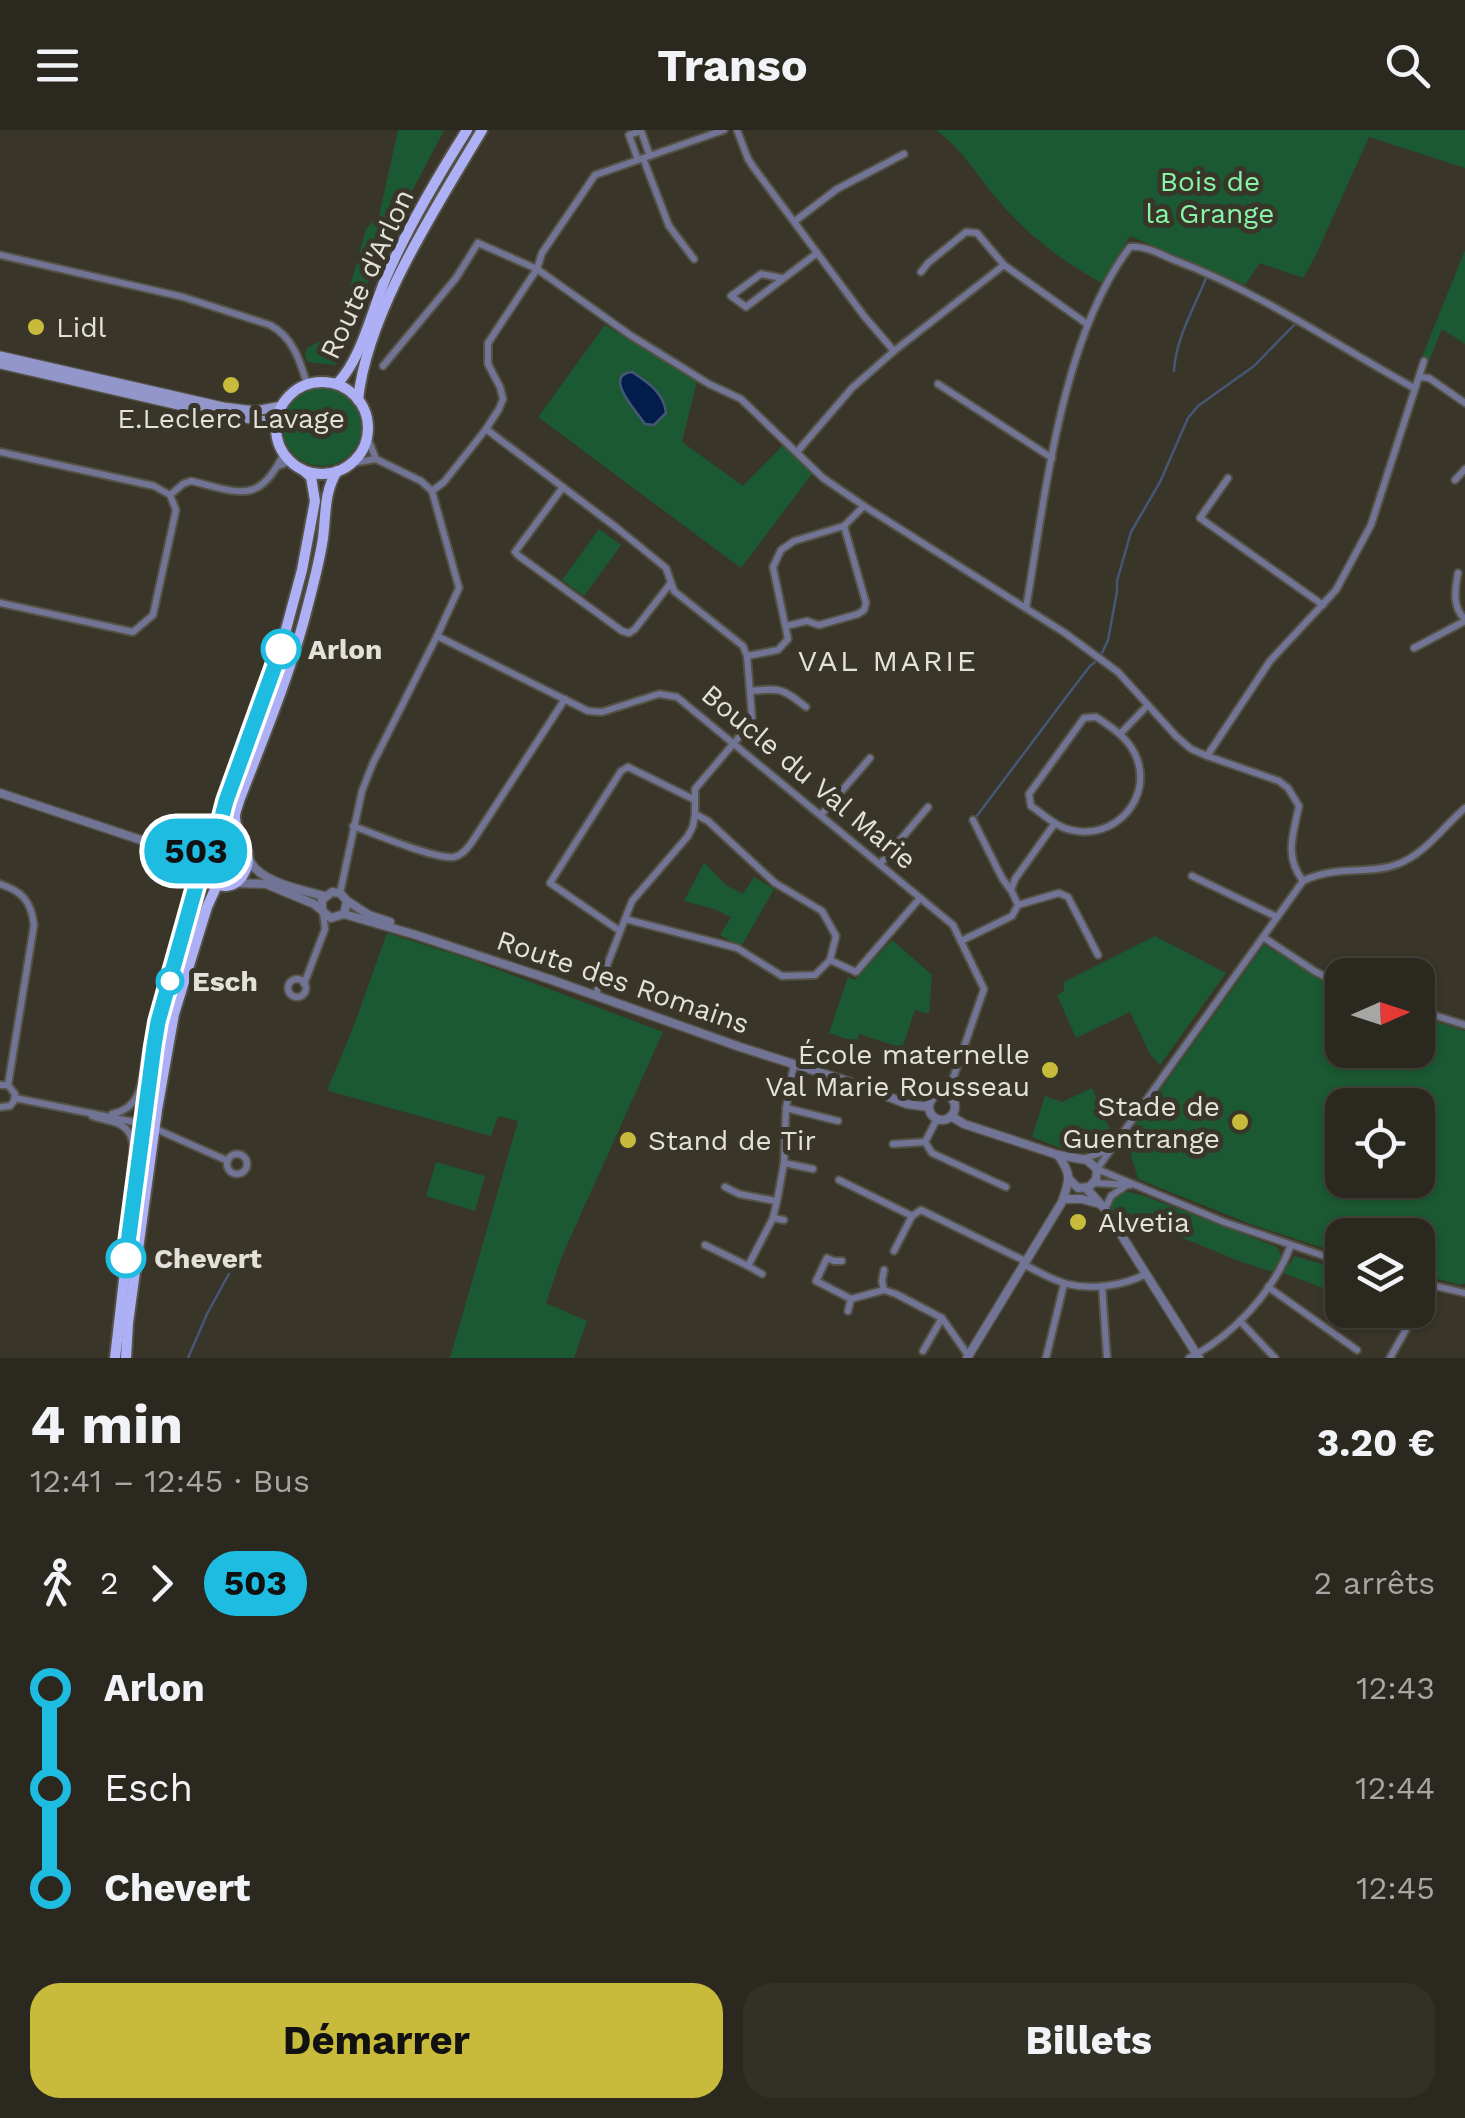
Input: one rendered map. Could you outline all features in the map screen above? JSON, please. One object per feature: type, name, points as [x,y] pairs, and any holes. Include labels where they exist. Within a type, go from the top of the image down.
[{"type":"main road","name":"Route d'Arlon","points":[[336,384],[350,370],[402,240],[467,130]]},
{"type":"main road","name":"Route d'Arlon","points":[[358,400],[361,375],[402,270],[482,130]]},
{"type":"main road","points":[[0,356],[223,407],[255,410],[282,406]]},
{"type":"main road","points":[[0,364],[222,416],[266,421],[277,427]]},
{"type":"main road","points":[[218,832],[281,648],[315,501],[311,477],[287,457],[279,443],[278,416],[294,391],[306,384],[322,382],[349,390],[367,419],[362,450],[352,463],[337,472],[303,470]]},
{"type":"main road","points":[[198,872],[210,883],[232,884],[246,868],[248,858],[235,817],[304,621],[323,538],[329,484],[337,472]]},
{"type":"main road","points":[[115,1358],[142,1123],[158,1022],[198,872],[195,858],[207,836],[218,832],[241,840]]},
{"type":"main road","points":[[126,1358],[174,1014],[217,885]]},
{"type":"street","points":[[432,491],[444,482],[486,429],[502,399],[488,364],[488,343],[594,175],[724,130]]},
{"type":"street","points":[[737,130],[748,158],[894,352]]},
{"type":"street","points":[[795,221],[836,189],[904,154]]},
{"type":"street","points":[[644,158],[668,226],[694,259]]},
{"type":"street","points":[[920,272],[972,230],[1004,264],[1087,324]]},
{"type":"street","points":[[383,366],[428,315],[478,243],[537,269],[630,335],[741,399],[823,478],[1065,633],[1118,672],[1190,749],[1268,776],[1288,788],[1299,806],[1291,862],[1304,880]]},
{"type":"street","points":[[1026,608],[1068,386],[1087,324],[1130,247],[1204,271],[1285,312],[1414,388]]},
{"type":"street","points":[[782,278],[761,274],[731,296],[746,307],[817,253]]},
{"type":"street","points":[[0,255],[183,297],[270,325],[283,332],[294,347],[306,384]]},
{"type":"street","points":[[797,452],[852,388],[1004,264]]},
{"type":"street","points":[[1206,756],[1270,661],[1336,590],[1371,525],[1424,361]]},
{"type":"street","points":[[1419,377],[1429,378],[1465,403]]},
{"type":"street","points":[[938,384],[1052,458]]},
{"type":"street","points":[[486,429],[666,568],[674,591],[742,646],[747,656],[750,724],[695,789],[693,826],[632,901],[595,996]]},
{"type":"street","points":[[367,437],[376,459]]},
{"type":"street","points":[[0,452],[154,486],[170,495],[176,510],[153,616],[133,632],[0,602]]},
{"type":"street","points":[[170,495],[192,481],[244,493],[256,490],[287,457]]},
{"type":"street","points":[[248,858],[259,874],[324,896],[340,893],[362,791],[459,588],[432,491],[421,481],[376,459],[352,463]]},
{"type":"street","points":[[1455,480],[1465,469]]},
{"type":"street","points":[[1228,478],[1200,518],[1323,604]]},
{"type":"street","points":[[563,488],[515,552],[519,556],[628,633],[670,584]]},
{"type":"street","points":[[747,656],[778,650],[788,638],[773,567],[781,550],[794,541],[844,526],[864,506]]},
{"type":"street","points":[[786,626],[807,621],[820,625],[864,610],[866,603],[844,526]]},
{"type":"street","points":[[1414,648],[1465,620],[1455,598],[1458,573]]},
{"type":"street","name":"Boucle du Val Marie","points":[[437,636],[588,711],[602,712],[659,694],[677,697],[953,925],[984,989],[947,1096]]},
{"type":"street","points":[[750,691],[786,691],[806,707]]},
{"type":"street","points":[[353,826],[439,856],[462,854],[565,699]]},
{"type":"street","points":[[1120,734],[1148,705]]},
{"type":"street","points":[[1096,716],[1133,749],[1139,766],[1139,790],[1125,816],[1098,831],[1072,831],[1055,823],[1031,806],[1029,794],[1084,718],[1096,716]]},
{"type":"street","points":[[821,815],[870,758]]},
{"type":"street","points":[[620,932],[550,883],[621,771],[628,767],[694,798]]},
{"type":"street","points":[[0,793],[195,858]]},
{"type":"street","points":[[880,864],[928,806]]},
{"type":"street","points":[[1064,1200],[1097,1177],[1097,1169],[1110,1150],[1304,880],[1328,872],[1396,865],[1422,851],[1465,808]]},
{"type":"street","points":[[625,919],[737,948],[782,976],[815,975],[830,960],[836,936],[822,911],[775,883],[708,820],[695,814]]},
{"type":"street","points":[[973,820],[1018,905]]},
{"type":"street","points":[[1011,890],[1055,823]]},
{"type":"street","points":[[168,848],[200,844]]},
{"type":"street","points":[[1192,876],[1277,917]]},
{"type":"street","points":[[0,884],[19,890],[32,912],[34,924],[4,1085],[14,1090],[15,1098],[10,1106],[0,1107]]},
{"type":"street","name":"Route des Romains","points":[[232,884],[266,884],[322,910],[416,935]]},
{"type":"street","name":"Route des Romains","points":[[340,893],[370,915],[416,935],[907,1104],[929,1107]]},
{"type":"street","points":[[960,941],[1012,916],[1018,905],[1059,893],[1068,898],[1098,955]]},
{"type":"street","points":[[324,896],[325,929]]},
{"type":"street","points":[[830,960],[856,972],[920,898]]},
{"type":"street","points":[[304,984],[325,929],[340,916],[347,901]]},
{"type":"street","points":[[1263,937],[1325,976]]},
{"type":"street","points":[[1435,1015],[1465,1025]]},
{"type":"street","points":[[106,1116],[122,1112],[136,1100],[148,1037],[158,1022]]},
{"type":"street","points":[[748,1266],[773,1218],[777,1201],[794,1064]]},
{"type":"street","points":[[935,1096],[947,1096],[954,1105],[951,1116],[937,1119],[929,1107],[935,1096]]},
{"type":"street","points":[[15,1098],[142,1123],[228,1161]]},
{"type":"street","points":[[786,1108],[838,1121]]},
{"type":"street","points":[[82,1111],[119,1124],[130,1133],[134,1143],[132,1205]]},
{"type":"street","points":[[951,1116],[964,1124],[1058,1155],[1090,1161],[1097,1169],[1132,1185],[1325,1256]]},
{"type":"street","points":[[925,1142],[937,1119]]},
{"type":"street","points":[[893,1144],[925,1142]]},
{"type":"street","points":[[925,1142],[932,1154],[1006,1187]]},
{"type":"street","points":[[842,1261],[827,1258],[813,1283],[852,1299],[884,1290],[896,1294],[942,1318],[967,1357],[1064,1200],[1069,1175],[1081,1160],[1110,1150]]},
{"type":"street","points":[[1058,1155],[1075,1186],[1132,1185]]},
{"type":"street","points":[[784,1163],[814,1169]]},
{"type":"street","points":[[839,1180],[912,1216]]},
{"type":"street","points":[[1103,1207],[1111,1196],[1132,1185]]},
{"type":"street","points":[[1088,1186],[1194,1357],[1240,1320],[1268,1287],[1291,1245]]},
{"type":"street","points":[[725,1187],[739,1194],[777,1201]]},
{"type":"street","points":[[1064,1200],[1082,1199],[1103,1207]]},
{"type":"street","points":[[894,1251],[912,1216],[921,1210],[1064,1284],[1124,1284],[1146,1274]]},
{"type":"street","points":[[773,1218],[784,1220]]},
{"type":"street","points":[[705,1245],[762,1274]]},
{"type":"street","points":[[884,1270],[884,1290]]},
{"type":"street","points":[[1046,1358],[1064,1284]]},
{"type":"street","points":[[1102,1286],[1107,1358]]},
{"type":"street","points":[[1435,1286],[1465,1294]]},
{"type":"street","points":[[1268,1287],[1357,1350]]},
{"type":"street","points":[[848,1311],[852,1299]]},
{"type":"street","points":[[923,1351],[942,1318]]},
{"type":"street","points":[[1240,1320],[1275,1358]]},
{"type":"street","points":[[1390,1358],[1409,1328]]},
{"type":"green space","points":[[398,130],[444,130],[384,245],[336,365],[307,362],[307,348],[329,336],[342,315],[366,229],[379,216]]},
{"type":"green space","name":"Bois de la Grange","points":[[936,130],[1465,130],[1465,168],[1369,137],[1303,278],[1260,263],[1245,285],[1130,236],[1102,283],[1033,236]]},
{"type":"green space","points":[[1465,250],[1465,344],[1442,329],[1426,368],[1420,362]]},
{"type":"green space","points":[[605,325],[697,381],[682,442],[743,486],[783,445],[812,474],[741,568],[538,417]]},
{"type":"green space","points":[[322,386],[337,389],[350,398],[359,411],[359,441],[350,454],[337,463],[322,466],[307,463],[294,454],[285,441],[282,426],[285,411],[294,398],[307,389]]},
{"type":"green space","points":[[599,529],[621,545],[584,596],[562,580]]},
{"type":"green space","points":[[222,837],[237,844],[244,859],[237,874],[222,881],[207,874],[200,859],[207,844]]},
{"type":"green space","points":[[704,863],[726,885],[743,894],[754,877],[774,889],[741,947],[720,935],[731,917],[684,901]]},
{"type":"green space","points":[[387,933],[467,958],[663,1032],[562,1256],[546,1303],[587,1321],[574,1358],[450,1358],[518,1121],[498,1116],[491,1136],[329,1091]]},
{"type":"green space","points":[[1155,936],[1226,973],[1160,1065],[1150,1054],[1130,1012],[1076,1038],[1057,995],[1064,991],[1064,982]]},
{"type":"green space","points":[[892,940],[932,975],[929,1014],[915,1010],[902,1048],[859,1034],[856,1042],[829,1033],[848,977],[855,980]]},
{"type":"green space","name":"Stade de Guentrange","points":[[1264,945],[1325,981],[1325,1068],[1435,1068],[1435,1021],[1465,1031],[1465,1283],[1461,1285],[1435,1278],[1435,1218],[1325,1218],[1325,1248],[1253,1225],[1138,1179],[1126,1138]]},
{"type":"green space","points":[[1092,1088],[1112,1134],[1102,1143],[1074,1151],[1032,1137],[1045,1096],[1062,1102]]},
{"type":"green space","points":[[436,1162],[485,1176],[475,1211],[426,1196]]},
{"type":"green space","points":[[1128,1192],[1277,1247],[1281,1256],[1273,1272],[1129,1216],[1121,1222],[1111,1200]]},
{"type":"green space","points":[[1295,1256],[1325,1265],[1325,1289],[1283,1273]]},
{"type":"water","points":[[632,372],[662,399],[666,413],[654,425],[645,424],[621,387],[620,380]]},
{"type":"waterway","points":[[1174,371],[1182,335],[1206,278]]},
{"type":"waterway","points":[[1102,653],[1131,532],[1160,482],[1188,418],[1198,406],[1254,366],[1294,325]]},
{"type":"waterway","points":[[976,817],[1095,662]]},
{"type":"waterway","points":[[188,1358],[237,1259]]},
{"type":"bus line","name":"503","points":[[126,1258],[158,1022],[198,879],[196,851],[207,836],[218,832],[281,649]]},
{"type":"place","name":"Lidl","points":[[36,327]]},
{"type":"place","name":"E.Leclerc Lavage","points":[[231,385]]},
{"type":"place","name":"Arlon","points":[[281,649]]},
{"type":"place","name":"Esch","points":[[170,981]]},
{"type":"place","name":"École maternelle Val Marie Rousseau","points":[[1050,1070]]},
{"type":"place","name":"Stade de Guentrange","points":[[1240,1122]]},
{"type":"place","name":"Stand de Tir","points":[[628,1140]]},
{"type":"place","name":"Alvetia","points":[[1078,1222]]},
{"type":"place","name":"Chevert","points":[[126,1258]]},
{"type":"district","name":"VAL MARIE","points":[[888,660]]}]
